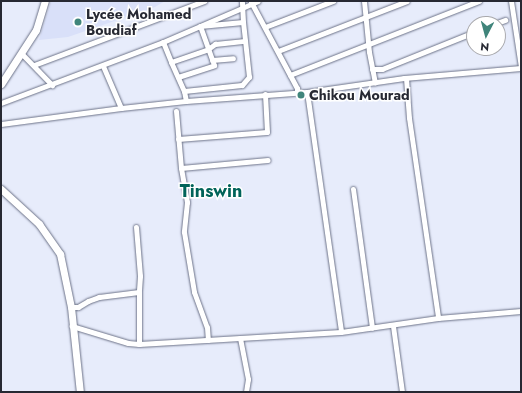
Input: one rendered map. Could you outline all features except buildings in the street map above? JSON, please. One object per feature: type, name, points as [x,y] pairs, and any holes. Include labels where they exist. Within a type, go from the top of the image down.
[{"type":"main road","points":[[1,84],[36,30],[45,1]]},
{"type":"main road","points":[[1,189],[39,224],[60,254],[71,307],[80,392]]},
{"type":"street","points":[[34,65],[204,1]]},
{"type":"street","points":[[184,91],[242,85],[249,77],[242,1]]},
{"type":"street","points":[[1,103],[103,66],[163,42],[242,8],[252,2],[258,1]]},
{"type":"street","points":[[265,27],[333,1]]},
{"type":"street","points":[[364,1],[368,44],[375,82]]},
{"type":"street","points":[[278,51],[407,1]]},
{"type":"street","points":[[290,75],[479,1]]},
{"type":"street","points":[[1,124],[121,108],[265,94],[307,92],[406,78],[521,67],[511,1]]},
{"type":"street","points":[[252,2],[278,51],[297,92]]},
{"type":"street","points":[[200,26],[243,22]]},
{"type":"street","points":[[178,77],[214,65],[200,26]]},
{"type":"street","points":[[372,69],[382,69],[466,35]]},
{"type":"street","points":[[171,62],[208,49],[215,44],[245,41]]},
{"type":"street","points":[[163,42],[184,91],[186,101]]},
{"type":"street","points":[[21,53],[52,85]]},
{"type":"street","points":[[212,60],[233,58]]},
{"type":"street","points":[[103,66],[121,108]]},
{"type":"street","points":[[406,78],[409,118],[438,318]]},
{"type":"street","points":[[307,92],[341,332]]},
{"type":"street","points":[[178,138],[267,132],[265,94]]},
{"type":"street","points":[[176,111],[181,168],[187,202],[184,232],[194,292],[207,327],[208,340]]},
{"type":"street","points":[[181,168],[268,160]]},
{"type":"street","points":[[353,189],[372,328]]},
{"type":"street","points":[[136,227],[140,276],[138,344]]},
{"type":"street","points":[[71,307],[78,307],[99,296],[139,292]]},
{"type":"street","points":[[72,326],[128,343],[138,344],[341,332],[393,326],[438,318],[521,311]]},
{"type":"street","points":[[393,326],[402,392]]},
{"type":"street","points":[[240,338],[248,379],[246,392]]},
{"type":"shaded area","name":"Lycée Mohamed Boudiaf","points":[[51,1],[165,1],[155,7],[68,37],[39,40]]},
{"type":"place","name":"Lycée Mohamed Boudiaf","points":[[78,22]]},
{"type":"place","name":"Chikou Mourad","points":[[301,95]]},
{"type":"district","name":"Tinswin","points":[[211,191]]}]
